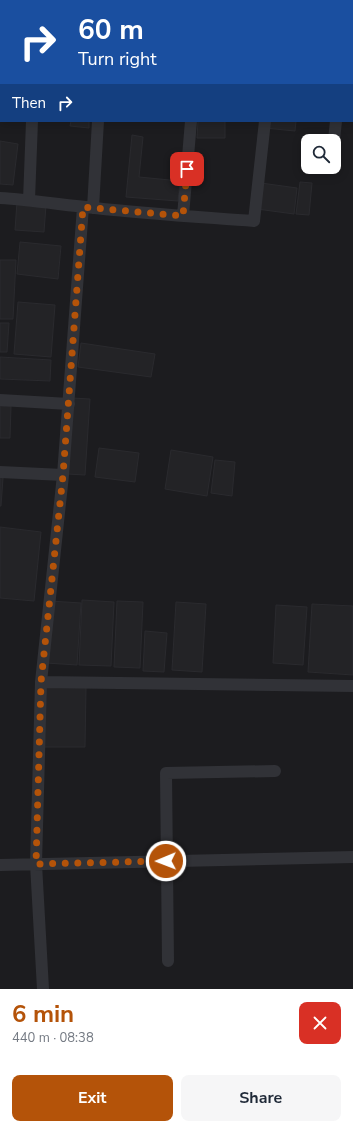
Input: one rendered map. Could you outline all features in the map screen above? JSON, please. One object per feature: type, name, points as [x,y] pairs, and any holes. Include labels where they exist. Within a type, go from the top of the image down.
[{"type":"street","points":[[29,200],[32,122]]},
{"type":"street","points":[[43,989],[36,864],[41,682],[98,122]]},
{"type":"street","points":[[183,216],[191,122]]},
{"type":"street","points":[[0,198],[29,200],[88,208],[254,221],[265,122]]},
{"type":"street","points":[[335,134],[336,122]]},
{"type":"street","points":[[0,400],[69,404]]},
{"type":"street","points":[[0,472],[63,475]]},
{"type":"street","points":[[41,682],[353,686]]},
{"type":"street","points":[[168,961],[166,773],[275,771]]},
{"type":"street","points":[[0,865],[353,857]]},
{"type":"shaded area","points":[[0,122],[353,122],[353,989],[0,989]]},
{"type":"building","points":[[71,122],[89,122],[89,128],[70,126]]},
{"type":"building","points":[[198,122],[225,122],[225,138],[197,138]]},
{"type":"building","points":[[265,122],[296,122],[295,131],[265,128]]},
{"type":"building","points":[[132,135],[143,137],[139,177],[180,181],[178,201],[126,197]]},
{"type":"building","points":[[0,141],[18,144],[13,185],[0,184]]},
{"type":"building","points":[[300,182],[312,183],[309,215],[296,214]]},
{"type":"building","points":[[261,183],[297,188],[294,214],[257,209]]},
{"type":"building","points":[[17,202],[46,205],[44,232],[15,230]]},
{"type":"building","points":[[20,242],[61,246],[58,279],[17,274]]},
{"type":"building","points":[[0,260],[16,260],[13,319],[0,319]]},
{"type":"building","points":[[18,302],[55,305],[51,357],[14,354]]},
{"type":"building","points":[[0,323],[9,323],[7,352],[0,352]]},
{"type":"building","points":[[81,343],[155,354],[151,377],[78,367]]},
{"type":"building","points":[[0,357],[51,360],[50,381],[0,379]]},
{"type":"building","points":[[72,398],[90,399],[85,475],[67,474]]},
{"type":"building","points":[[0,406],[11,406],[10,438],[0,438]]},
{"type":"building","points":[[99,448],[139,453],[135,482],[95,477]]},
{"type":"building","points":[[171,450],[213,457],[207,496],[165,489]]},
{"type":"building","points":[[215,460],[235,462],[232,496],[211,493]]},
{"type":"building","points":[[0,477],[3,478],[1,506],[0,506]]},
{"type":"building","points":[[0,527],[41,532],[34,601],[0,598]]},
{"type":"building","points":[[82,600],[114,602],[111,666],[79,665]]},
{"type":"building","points":[[50,601],[81,603],[77,665],[46,663]]},
{"type":"building","points":[[117,601],[143,602],[140,668],[114,667]]},
{"type":"building","points":[[176,602],[206,604],[202,672],[172,670]]},
{"type":"building","points":[[312,604],[353,606],[353,675],[308,672]]},
{"type":"building","points":[[276,605],[307,607],[303,665],[273,663]]},
{"type":"building","points":[[145,631],[167,633],[164,672],[143,671]]},
{"type":"building","points":[[44,686],[86,687],[85,747],[43,747]]},
{"type":"route","points":[[166,861],[36,864],[41,682],[63,475],[83,207],[183,216],[187,169]]}]
